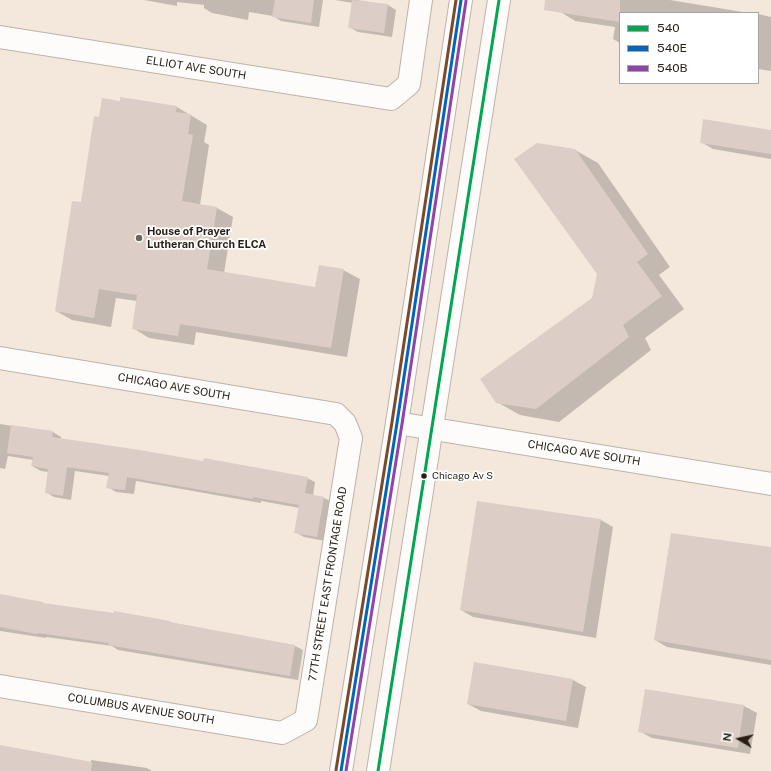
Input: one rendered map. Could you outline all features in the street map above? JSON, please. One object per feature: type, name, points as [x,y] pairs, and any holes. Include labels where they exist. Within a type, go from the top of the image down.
[{"type":"street","name":"ELLIOT AVE SOUTH","points":[[0,37],[391,99],[409,84],[421,0]]},
{"type":"street","points":[[341,771],[397,423],[461,0]]},
{"type":"street","points":[[378,771],[499,0]]},
{"type":"street","name":"CHICAGO AVE SOUTH","points":[[0,358],[336,414],[345,423]]},
{"type":"street","name":"77TH STREET EAST FRONTAGE ROAD","points":[[282,733],[306,720],[351,438],[345,423]]},
{"type":"street","name":"CHICAGO AVE SOUTH","points":[[397,423],[771,484]]},
{"type":"street","name":"COLUMBUS AVENUE SOUTH","points":[[0,686],[282,733]]},
{"type":"building","points":[[275,0],[314,0],[311,23],[272,17]]},
{"type":"building","points":[[352,0],[388,4],[384,33],[348,28]]},
{"type":"building","points":[[545,0],[620,0],[619,22],[544,10]]},
{"type":"building","name":"House of Prayer Lutheran Church ELCA","points":[[120,97],[177,106],[176,112],[191,114],[188,134],[193,135],[182,201],[217,207],[207,269],[315,287],[319,265],[344,269],[331,348],[180,324],[178,336],[132,329],[137,295],[99,289],[94,318],[55,311],[72,201],[81,202],[94,116],[99,117],[102,98],[120,101]]},
{"type":"building","points":[[703,119],[771,130],[771,154],[700,143]]},
{"type":"building","points":[[537,143],[575,149],[648,254],[637,262],[662,296],[623,325],[629,337],[536,409],[496,403],[480,379],[592,298],[597,274],[514,159]]},
{"type":"building","points":[[11,425],[53,431],[52,437],[203,461],[204,458],[308,477],[305,493],[324,497],[317,537],[294,533],[299,505],[253,497],[253,499],[127,477],[125,490],[106,488],[109,473],[67,467],[63,496],[45,493],[48,469],[31,466],[33,457],[7,453]]},
{"type":"building","points":[[477,501],[601,519],[583,632],[460,610]]},
{"type":"building","points":[[671,533],[771,547],[771,660],[654,640]]},
{"type":"building","points":[[0,594],[43,603],[114,613],[114,611],[295,645],[290,676],[108,645],[109,643],[37,634],[0,627]]},
{"type":"building","points":[[474,662],[573,679],[566,721],[467,704]]},
{"type":"building","points":[[645,689],[744,705],[738,748],[638,732]]},
{"type":"building","points":[[0,745],[92,762],[91,771],[0,771]]},
{"type":"transit line","points":[[336,770],[392,422],[456,0]]},
{"type":"transit line","name":"540E","points":[[341,771],[397,423],[461,0]]},
{"type":"transit line","name":"540","points":[[378,771],[499,0]]},
{"type":"transit line","name":"540B","points":[[346,771],[402,424],[466,1]]},
{"type":"place","name":"House of Prayer Lutheran Church ELCA","points":[[139,238]]},
{"type":"place","name":"Chicago Av S","points":[[424,476]]}]
